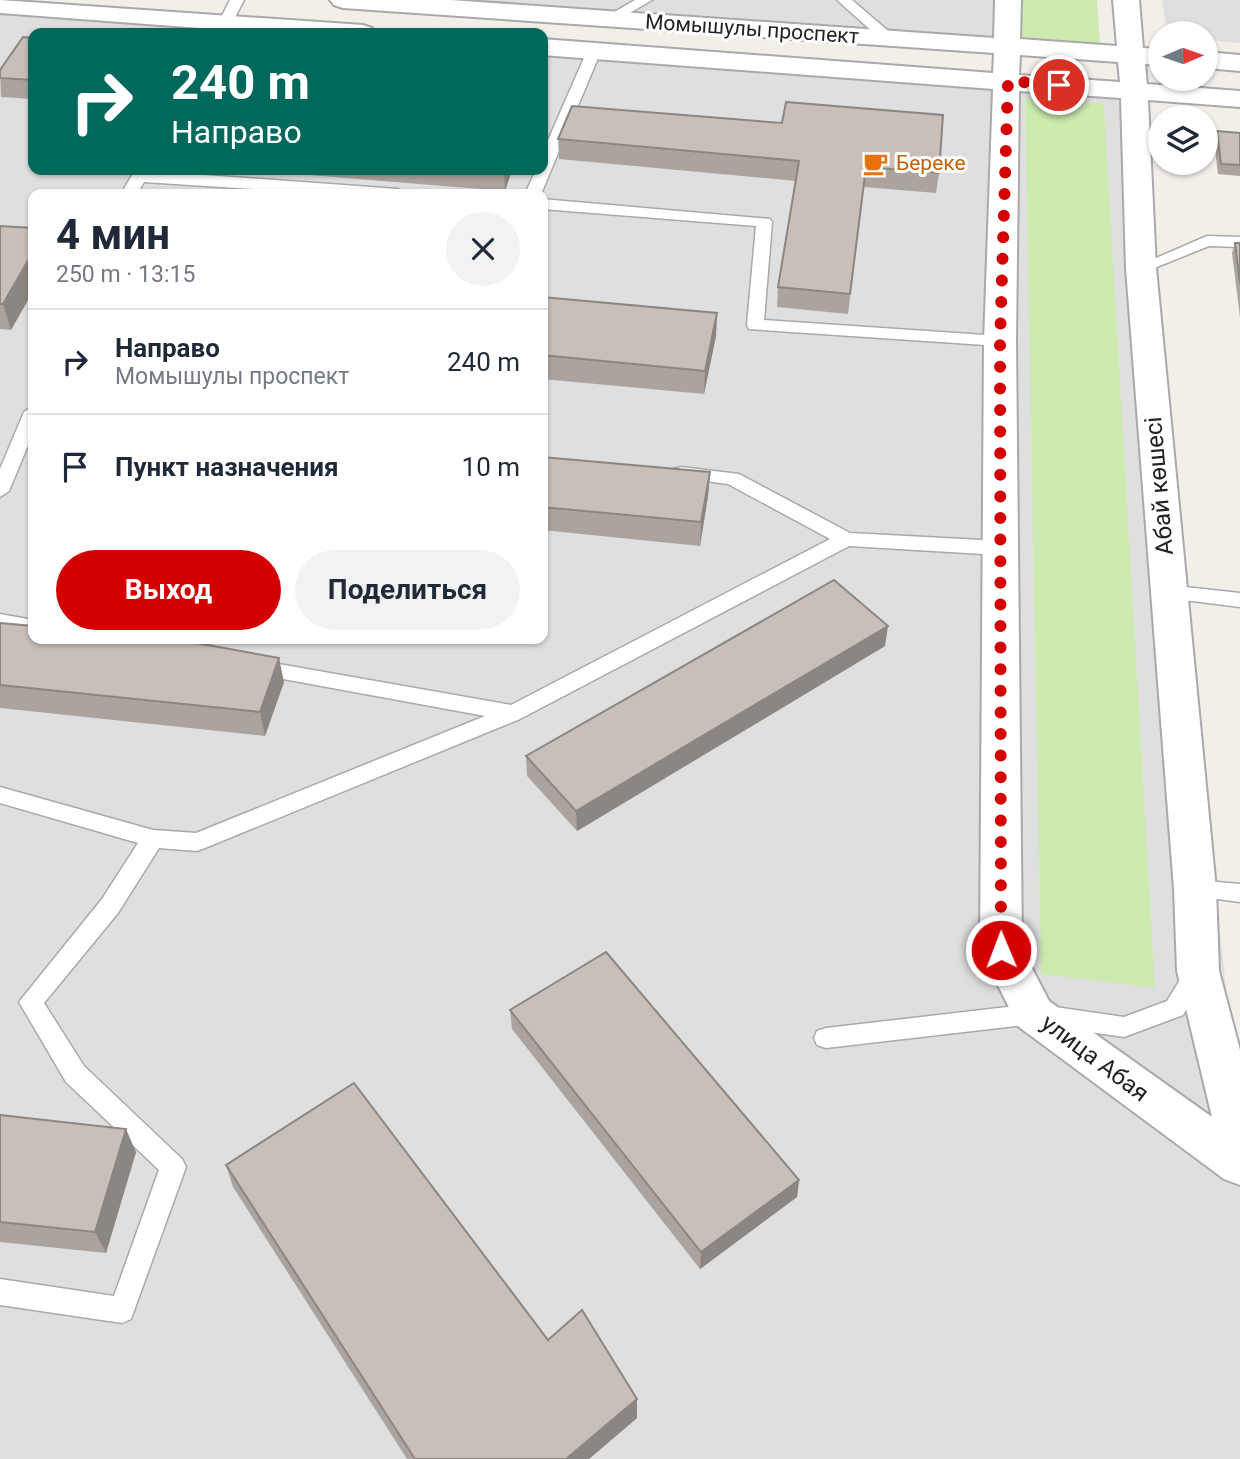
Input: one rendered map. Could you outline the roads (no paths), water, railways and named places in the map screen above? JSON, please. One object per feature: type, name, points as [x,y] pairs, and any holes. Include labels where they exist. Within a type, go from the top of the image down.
[{"type":"street","name":"Момышулы проспект","points":[[344,0],[1148,56]]},
{"type":"street","points":[[1008,0],[1000,341],[1001,950],[1034,1014]]},
{"type":"street","name":"Абай көшесі","points":[[1126,0],[1129,55],[1135,92],[1142,268],[1167,592],[1195,889],[1198,971]]},
{"type":"street","points":[[0,5],[228,19],[315,28]]},
{"type":"street","name":"Момышулы проспект","points":[[548,47],[1240,99]]},
{"type":"street","points":[[1218,61],[1240,63]]},
{"type":"street","points":[[1198,971],[1240,1139]]},
{"type":"street","name":"улица Абая","points":[[1034,1014],[1240,1164]]},
{"type":"lane","points":[[611,18],[645,0]]},
{"type":"lane","points":[[844,0],[889,39]]},
{"type":"lane","points":[[548,159],[594,51]]},
{"type":"lane","points":[[165,175],[337,189]]},
{"type":"lane","points":[[548,204],[764,222],[755,325],[1000,341]]},
{"type":"lane","points":[[1142,268],[1207,241],[1240,242]]},
{"type":"lane","points":[[0,491],[28,424]]},
{"type":"lane","points":[[664,471],[732,478],[846,539],[1000,548]]},
{"type":"lane","points":[[0,795],[153,839],[197,842],[513,713],[846,539]]},
{"type":"lane","points":[[1167,592],[1240,600]]},
{"type":"lane","points":[[0,621],[28,626]]},
{"type":"lane","points":[[231,663],[513,713]]},
{"type":"lane","points":[[0,1292],[122,1310],[173,1167],[75,1074],[31,1002],[110,906],[153,839]]},
{"type":"lane","points":[[1195,889],[1240,893]]},
{"type":"lane","name":"улица Абая","points":[[1034,1014],[1125,1027],[1175,1008],[1198,971]]},
{"type":"lane","points":[[826,1038],[1034,1014]]},
{"type":"place","name":"Береке","points":[[876,163]]}]
